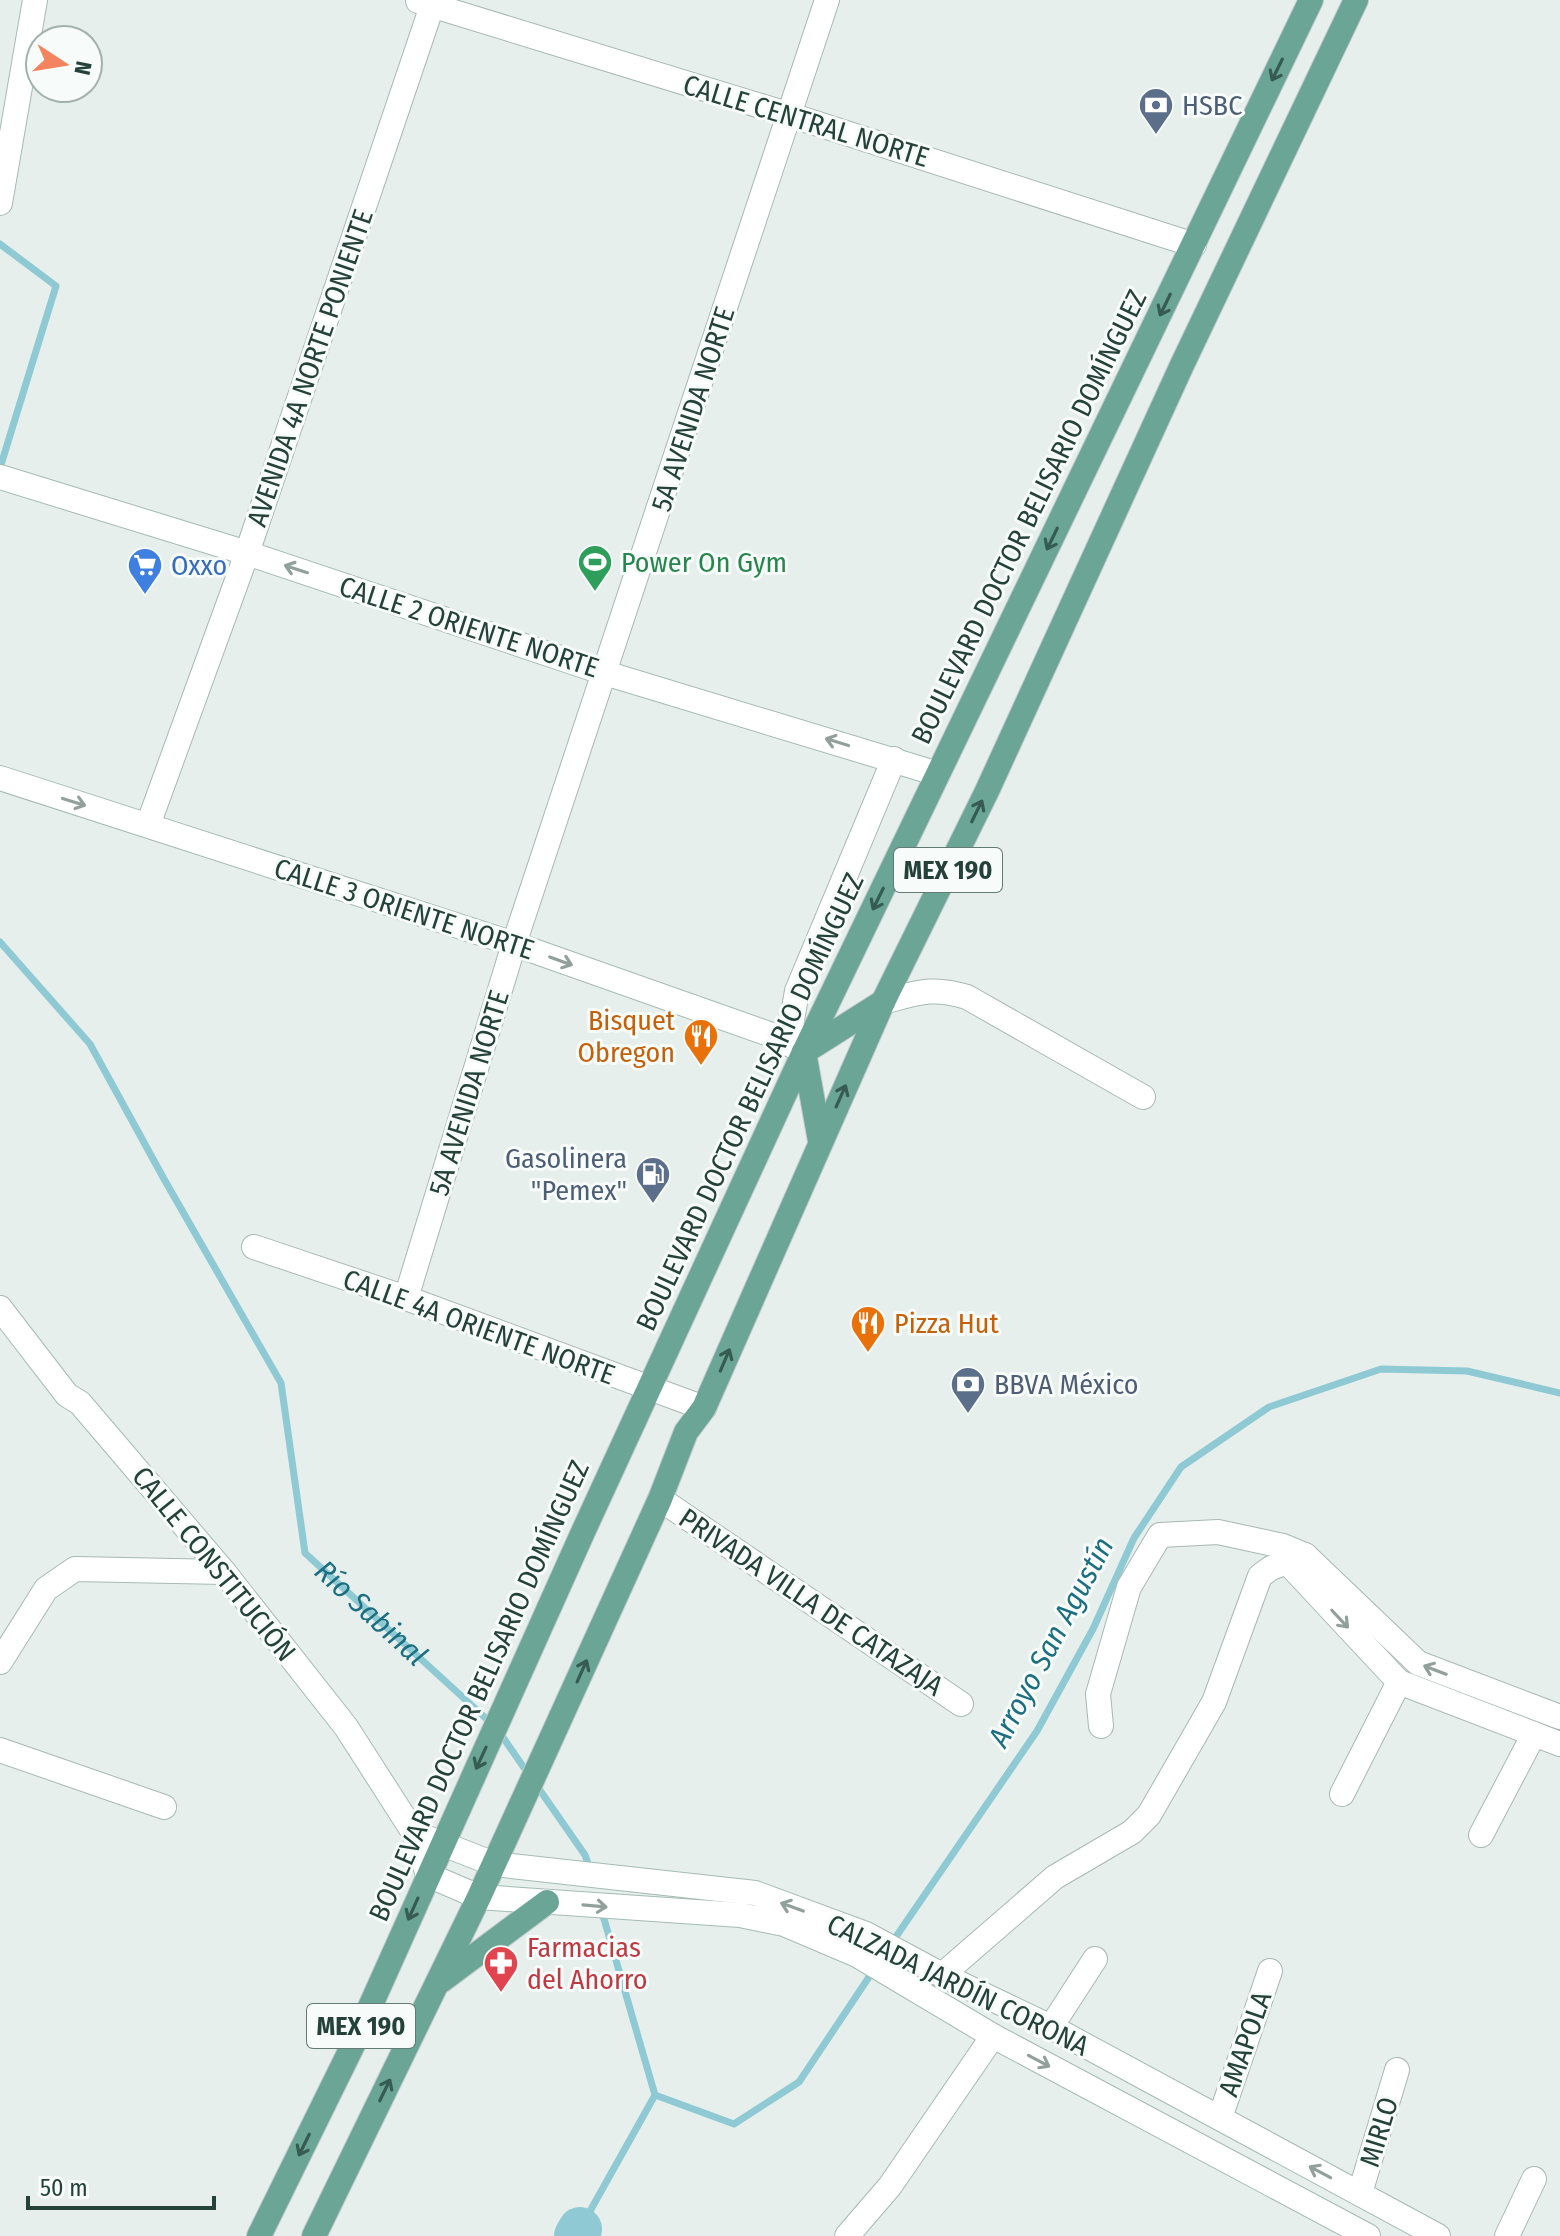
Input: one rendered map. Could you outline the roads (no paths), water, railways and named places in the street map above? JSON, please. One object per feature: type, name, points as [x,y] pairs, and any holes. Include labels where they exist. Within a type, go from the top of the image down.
[{"type":"main road","name":"BOULEVARD DOCTOR BELISARIO DOMÍNGUEZ","points":[[259,2236],[352,2047],[442,1842],[804,1052],[1311,0]]},
{"type":"main road","name":"MEX 190","points":[[314,2236],[479,1897],[660,1499],[686,1432],[704,1408],[883,1002],[987,791],[1182,365],[1356,0]]},
{"type":"main road","points":[[820,1141],[804,1052],[883,1002]]},
{"type":"main road","points":[[436,1985],[555,1902]]},
{"type":"street","points":[[0,203],[35,0]]},
{"type":"street","name":"5A AVENIDA NORTE","points":[[406,1298],[514,944],[827,0]]},
{"type":"street","name":"CALLE CENTRAL NORTE","points":[[428,2],[1194,245]]},
{"type":"street","name":"AVENIDA 4A NORTE PONIENTE","points":[[148,825],[247,553],[428,2]]},
{"type":"street","name":"CALLE 2 ORIENTE NORTE","points":[[0,477],[247,553],[605,673],[938,774]]},
{"type":"street","points":[[804,1052],[791,1026],[797,991],[894,759]]},
{"type":"street","name":"CALLE 3 ORIENTE NORTE","points":[[0,778],[514,944],[772,1035],[804,1052]]},
{"type":"street","points":[[883,1002],[944,990],[967,997],[1143,1097]]},
{"type":"street","name":"CALLE 4A ORIENTE NORTE","points":[[254,1247],[406,1298],[704,1408]]},
{"type":"street","name":"CALLE CONSTITUCIÓN","points":[[0,1308],[67,1395],[80,1403],[224,1572],[346,1727],[414,1833],[428,1875]]},
{"type":"street","name":"PRIVADA VILLA DE CATAZAJA","points":[[660,1499],[961,1704]]},
{"type":"street","points":[[1101,1726],[1098,1694],[1129,1587],[1160,1535],[1218,1532],[1292,1554],[1418,1663],[1534,1734],[1560,1744]]},
{"type":"street","points":[[1292,1554],[1399,1682],[1560,1717]]},
{"type":"street","points":[[942,1975],[1055,1877],[1132,1832],[1149,1815],[1214,1702],[1260,1576],[1292,1554]]},
{"type":"street","points":[[0,1662],[46,1589],[75,1569],[224,1572]]},
{"type":"street","points":[[1342,1794],[1399,1682]]},
{"type":"street","points":[[1481,1835],[1534,1734]]},
{"type":"street","points":[[0,1750],[164,1807]]},
{"type":"street","points":[[414,1833],[442,1842]]},
{"type":"street","name":"CALZADA JARDÍN CORONA","points":[[442,1842],[494,1864],[755,1893],[861,1944],[899,1980],[993,2036],[1368,2236]]},
{"type":"street","name":"CALZADA JARDÍN CORONA","points":[[428,1875],[479,1897],[740,1915],[911,1958],[1051,2027],[1438,2236]]},
{"type":"street","points":[[1051,2027],[1095,1959]]},
{"type":"street","name":"AMAPOLA","points":[[1220,2118],[1270,1971]]},
{"type":"street","points":[[847,2236],[890,2186],[993,2036]]},
{"type":"street","name":"MIRLO","points":[[1360,2193],[1397,2070]]},
{"type":"street","points":[[1507,2236],[1534,2179]]},
{"type":"waterway","name":"Río Sabinal","points":[[0,244],[56,286],[0,468]]},
{"type":"waterway","name":"Río Sabinal","points":[[0,942],[90,1044],[281,1383],[305,1553],[492,1724]]},
{"type":"waterway","name":"Arroyo San Agustín","points":[[891,1944],[1037,1731],[1093,1629],[1134,1538],[1181,1467],[1269,1407],[1381,1369],[1467,1371],[1560,1393]]},
{"type":"waterway","name":"Río Sabinal","points":[[500,1733],[529,1775]]},
{"type":"waterway","name":"Río Sabinal","points":[[537,1786],[585,1855],[590,1869]]},
{"type":"waterway","name":"Río Sabinal","points":[[580,2229],[655,2095],[602,1912]]},
{"type":"waterway","name":"Arroyo San Agustín","points":[[655,2095],[734,2124],[799,2082],[873,1971]]},
{"type":"waterway","name":"Río Sabinal","points":[[576,2236],[580,2229]]},
{"type":"place","name":"HSBC","points":[[1156,136]]},
{"type":"place","name":"Power On Gym","points":[[595,593]]},
{"type":"place","name":"Oxxo","points":[[145,596]]},
{"type":"place","name":"Bisquet Obregon","points":[[701,1067]]},
{"type":"place","name":"Gasolinera \"Pemex\"","points":[[653,1205]]},
{"type":"place","name":"Pizza Hut","points":[[868,1354]]},
{"type":"place","name":"BBVA México","points":[[968,1415]]},
{"type":"place","name":"Farmacias del Ahorro","points":[[501,1994]]}]
